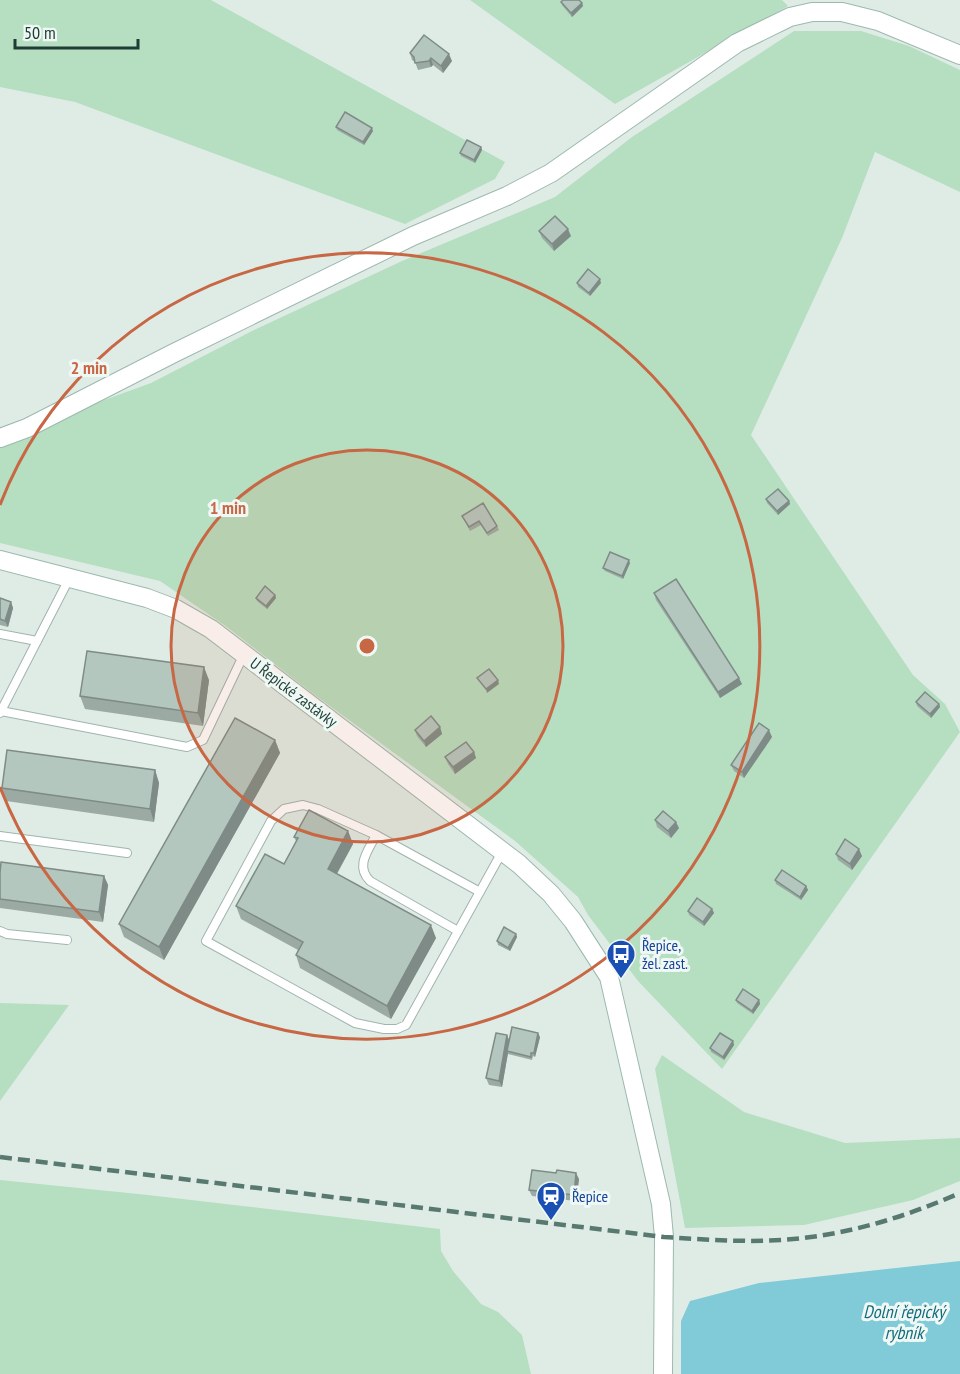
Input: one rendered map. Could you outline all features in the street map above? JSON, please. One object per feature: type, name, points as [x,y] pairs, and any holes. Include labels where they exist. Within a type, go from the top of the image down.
[{"type":"main road","points":[[0,438],[27,428],[413,236],[507,196],[551,173],[737,43],[790,17],[812,12],[842,12],[878,21],[960,56]]},
{"type":"main road","name":"U Řepické zastávky","points":[[0,560],[147,598],[177,609],[211,629],[503,851],[551,894],[573,921],[609,977],[659,1193],[664,1237],[663,1374]]},
{"type":"lane","points":[[70,577],[1,712],[187,747],[203,740],[244,654]]},
{"type":"lane","points":[[0,634],[38,641]]},
{"type":"lane","points":[[480,892],[376,835],[303,805],[284,809],[272,821],[206,941],[355,1023],[384,1029],[397,1029],[406,1025],[503,851]]},
{"type":"lane","points":[[376,835],[361,865],[363,875],[369,881],[458,931]]},
{"type":"lane","points":[[0,836],[127,853]]},
{"type":"lane","points":[[0,931],[7,934],[67,940]]},
{"type":"green space","points":[[0,0],[211,0],[505,162],[495,179],[405,224],[75,102],[0,87]]},
{"type":"green space","points":[[470,0],[782,0],[788,6],[615,104]]},
{"type":"green space","points":[[794,31],[861,31],[909,46],[960,70],[960,192],[875,152],[842,238],[751,435],[913,675],[945,704],[960,732],[722,1069],[638,981],[588,915],[578,897],[515,841],[312,693],[227,627],[160,581],[0,543],[0,443],[27,428],[151,383],[252,331],[402,261],[555,197],[632,137]]},
{"type":"green space","points":[[0,1003],[69,1005],[0,1101]]},
{"type":"green space","points":[[662,1055],[744,1112],[845,1143],[960,1138],[960,1181],[913,1200],[804,1225],[685,1228],[655,1069]]},
{"type":"green space","points":[[0,1180],[440,1229],[441,1251],[453,1271],[481,1304],[498,1312],[522,1335],[531,1374],[0,1374]]},
{"type":"water","name":"Dolní řepický rybník","points":[[960,1261],[960,1374],[681,1374],[681,1321],[690,1301],[759,1283]]},
{"type":"building","points":[[579,0],[582,3],[571,13],[561,2]]},
{"type":"building","points":[[424,35],[449,54],[441,66],[431,58],[429,61],[415,63],[410,53]]},
{"type":"building","points":[[345,112],[372,128],[363,142],[336,127]]},
{"type":"building","points":[[467,140],[481,147],[474,160],[460,153]]},
{"type":"building","points":[[555,216],[568,229],[552,244],[539,231]]},
{"type":"building","points":[[588,269],[600,279],[589,293],[577,283]]},
{"type":"building","points":[[778,489],[789,501],[777,511],[766,499]]},
{"type":"building","points":[[483,503],[497,526],[487,533],[479,521],[469,527],[462,516]]},
{"type":"building","points":[[610,552],[629,560],[622,576],[603,568]]},
{"type":"building","points":[[676,579],[739,678],[718,692],[654,593]]},
{"type":"building","points":[[265,586],[275,595],[266,606],[256,598]]},
{"type":"building","points":[[0,598],[11,602],[5,621],[0,619]]},
{"type":"building","points":[[87,651],[204,667],[198,713],[80,696]]},
{"type":"building","points":[[489,669],[498,680],[486,689],[477,678]]},
{"type":"building","points":[[925,692],[939,704],[930,714],[916,702]]},
{"type":"building","points":[[431,716],[440,727],[424,741],[415,730]]},
{"type":"building","points":[[235,718],[275,740],[159,947],[119,924]]},
{"type":"building","points":[[759,723],[769,730],[742,772],[731,765]]},
{"type":"building","points":[[466,742],[474,752],[453,767],[445,757]]},
{"type":"building","points":[[7,750],[155,770],[150,809],[2,788]]},
{"type":"building","points":[[309,810],[348,831],[328,869],[431,925],[387,1006],[296,955],[303,942],[236,906],[265,854],[284,864],[298,838],[294,837]]},
{"type":"building","points":[[663,811],[676,822],[668,831],[655,820]]},
{"type":"building","points":[[845,839],[859,849],[850,864],[836,854]]},
{"type":"building","points":[[1,862],[104,876],[99,912],[0,899]]},
{"type":"building","points":[[782,870],[806,886],[800,897],[775,880]]},
{"type":"building","points":[[697,898],[712,909],[703,922],[688,911]]},
{"type":"building","points":[[504,927],[516,934],[508,948],[497,941]]},
{"type":"building","points":[[743,989],[759,1000],[752,1011],[736,1000]]},
{"type":"building","points":[[512,1027],[538,1033],[531,1057],[507,1051]]},
{"type":"building","points":[[496,1033],[507,1035],[499,1081],[486,1078]]},
{"type":"building","points":[[720,1033],[733,1041],[723,1057],[710,1048]]},
{"type":"building","points":[[532,1170],[576,1173],[574,1195],[529,1190]]},
{"type":"railway","points":[[0,1157],[664,1237],[719,1240],[756,1241],[830,1234],[887,1220],[960,1193]]},
{"type":"place","name":"Řepice, žel. zast.","points":[[621,980]]},
{"type":"place","name":"Řepice","points":[[551,1222]]}]
